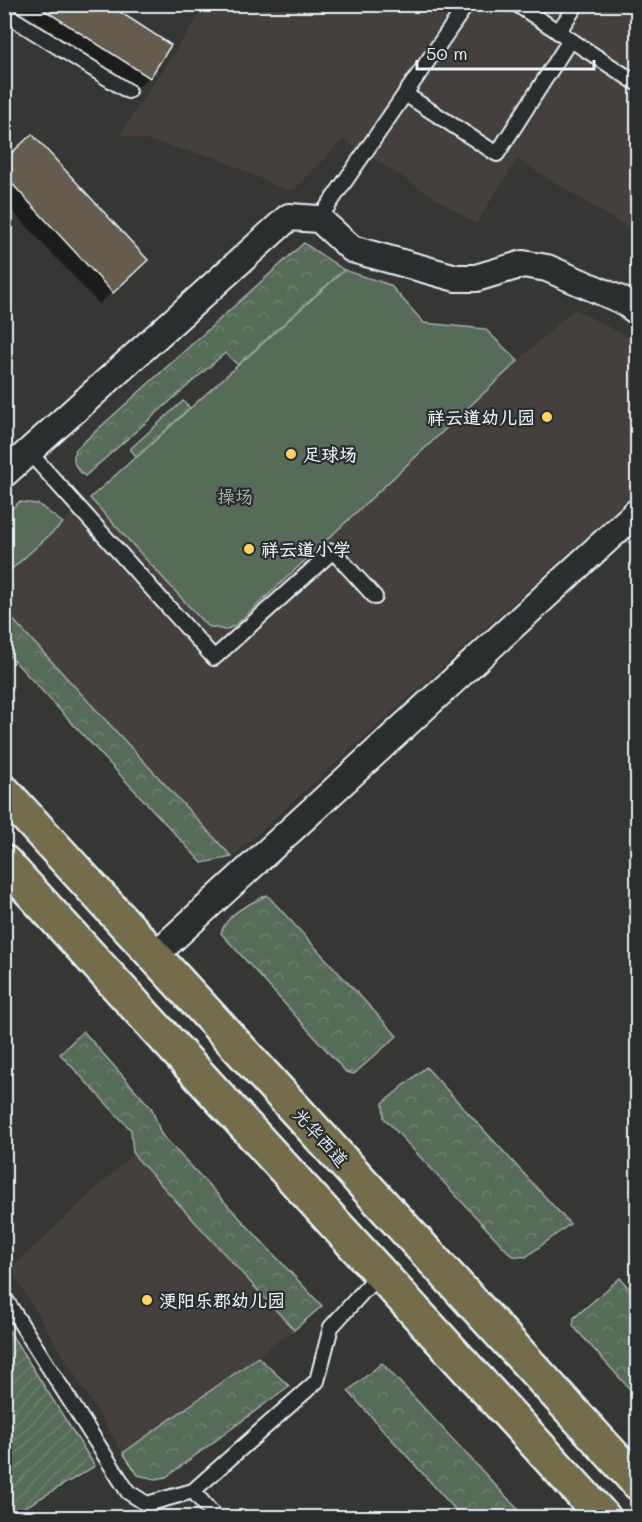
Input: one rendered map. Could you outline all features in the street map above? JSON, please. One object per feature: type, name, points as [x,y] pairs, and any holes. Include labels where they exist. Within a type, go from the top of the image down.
[{"type":"main road","name":"光华西道","points":[[4,792],[638,1483]]},
{"type":"main road","points":[[4,862],[604,1518]]},
{"type":"street","points":[[4,474],[289,216],[318,219],[352,249],[397,264],[456,278],[476,278],[523,264],[547,268],[621,300],[638,312]]},
{"type":"street","points":[[155,955],[638,511]]},
{"type":"lane","points":[[318,219],[467,4]]},
{"type":"lane","points":[[516,4],[638,84]]},
{"type":"lane","points":[[405,94],[498,154],[564,36],[577,4]]},
{"type":"lane","points":[[4,13],[128,91]]},
{"type":"lane","points":[[29,452],[214,658],[333,551],[375,597]]},
{"type":"lane","points":[[4,1297],[128,1492],[147,1504],[192,1491],[317,1381],[331,1327],[380,1273]]},
{"type":"lane","points":[[192,1491],[216,1518]]},
{"type":"shaded area","points":[[206,5],[637,5],[637,234],[517,159],[476,224],[343,139],[295,189],[285,190],[217,158],[120,134]]},
{"type":"shaded area","name":"祥云道小学","points":[[344,270],[390,285],[424,323],[485,329],[518,361],[574,309],[637,342],[637,491],[232,857],[5,611],[4,575]]},
{"type":"shaded area","name":"浭阳乐郡幼儿园","points":[[133,1154],[294,1330],[123,1453],[10,1269]]},
{"type":"green space","points":[[304,243],[344,270],[238,365],[225,353],[85,476],[74,462],[75,450]]},
{"type":"green space","name":"操场","points":[[344,270],[390,285],[424,323],[485,329],[518,361],[236,625],[225,630],[207,626],[90,498]]},
{"type":"green space","points":[[183,401],[190,408],[137,457],[130,449]]},
{"type":"green space","points":[[19,502],[38,504],[63,523],[5,575],[5,515]]},
{"type":"green space","points":[[5,611],[232,857],[202,863],[5,651]]},
{"type":"green space","points":[[267,895],[397,1036],[354,1074],[346,1072],[221,933],[234,914]]},
{"type":"green space","points":[[83,1031],[152,1109],[161,1134],[322,1306],[294,1330],[133,1154],[131,1130],[60,1054]]},
{"type":"green space","points":[[426,1067],[570,1224],[526,1257],[512,1256],[384,1118],[383,1103]]},
{"type":"green space","points":[[620,1278],[637,1298],[637,1397],[573,1326],[574,1318]]},
{"type":"green space","points":[[4,1323],[95,1466],[7,1518],[4,1517]]},
{"type":"green space","points":[[258,1357],[289,1386],[166,1477],[155,1479],[138,1475],[123,1453]]},
{"type":"green space","points":[[382,1363],[525,1517],[462,1517],[348,1391]]},
{"type":"building","points":[[35,4],[108,4],[171,45],[150,78]]},
{"type":"building","points":[[32,134],[148,260],[113,293],[4,175],[4,160]]},
{"type":"place","name":"祥云道幼儿园","points":[[547,417]]},
{"type":"place","name":"足球场","points":[[291,454]]},
{"type":"place","name":"祥云道小学","points":[[249,549]]},
{"type":"place","name":"浭阳乐郡幼儿园","points":[[147,1300]]}]
